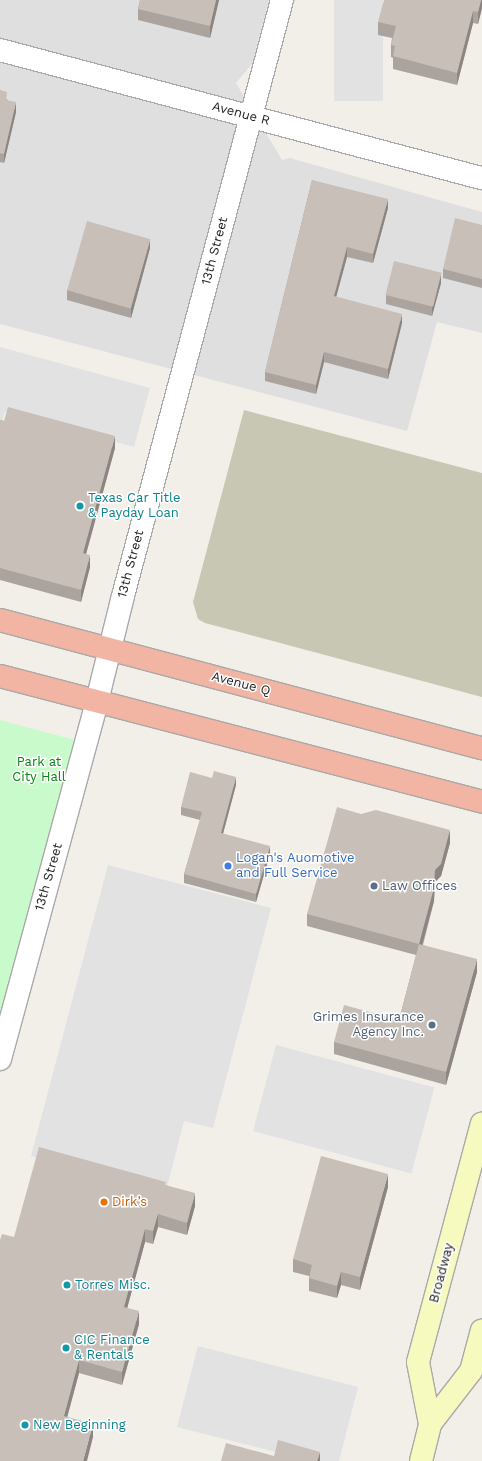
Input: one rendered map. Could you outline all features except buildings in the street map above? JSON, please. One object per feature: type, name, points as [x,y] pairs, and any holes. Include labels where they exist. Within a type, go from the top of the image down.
[{"type":"highway","name":"Avenue Q","points":[[0,620],[482,748]]},
{"type":"highway","points":[[0,676],[482,802]]},
{"type":"main road","name":"Broadway","points":[[430,1424],[418,1362],[482,1123]]},
{"type":"main road","name":"Broadway","points":[[420,1461],[430,1424],[471,1371],[482,1330]]},
{"type":"street","name":"13th Street","points":[[0,1059],[97,701],[282,0]]},
{"type":"street","name":"Avenue R","points":[[0,50],[482,178]]},
{"type":"shaded area","points":[[0,0],[269,0],[252,64],[236,83],[282,160],[290,158],[482,212],[482,333],[437,322],[407,431],[0,324]]},
{"type":"shaded area","points":[[334,0],[383,0],[383,101],[334,101]]},
{"type":"shaded area","points":[[0,347],[150,388],[134,447],[5,412],[0,429]]},
{"type":"shaded area","points":[[244,410],[482,473],[482,697],[205,623],[198,619],[193,602]]},
{"type":"shaded area","points":[[108,865],[271,908],[213,1128],[184,1121],[166,1191],[31,1156]]},
{"type":"shaded area","points":[[276,1045],[434,1087],[411,1173],[253,1131]]},
{"type":"shaded area","points":[[198,1346],[358,1387],[339,1461],[312,1461],[177,1427]]},
{"type":"green space","name":"Park at City Hall","points":[[0,720],[86,743],[0,1032]]},
{"type":"place","name":"Texas Car Title & Payday Loan","points":[[80,506]]},
{"type":"place","name":"Logan's Auomotive and Full Service","points":[[228,866]]},
{"type":"place","name":"Law Offices","points":[[374,886]]},
{"type":"place","name":"Grimes Insurance Agency Inc.","points":[[432,1025]]},
{"type":"place","name":"Dirk’s","points":[[104,1202]]},
{"type":"place","name":"Torres Misc.","points":[[67,1285]]},
{"type":"place","name":"CIC Finance & Rentals","points":[[66,1348]]},
{"type":"place","name":"New Beginning","points":[[25,1425]]}]
